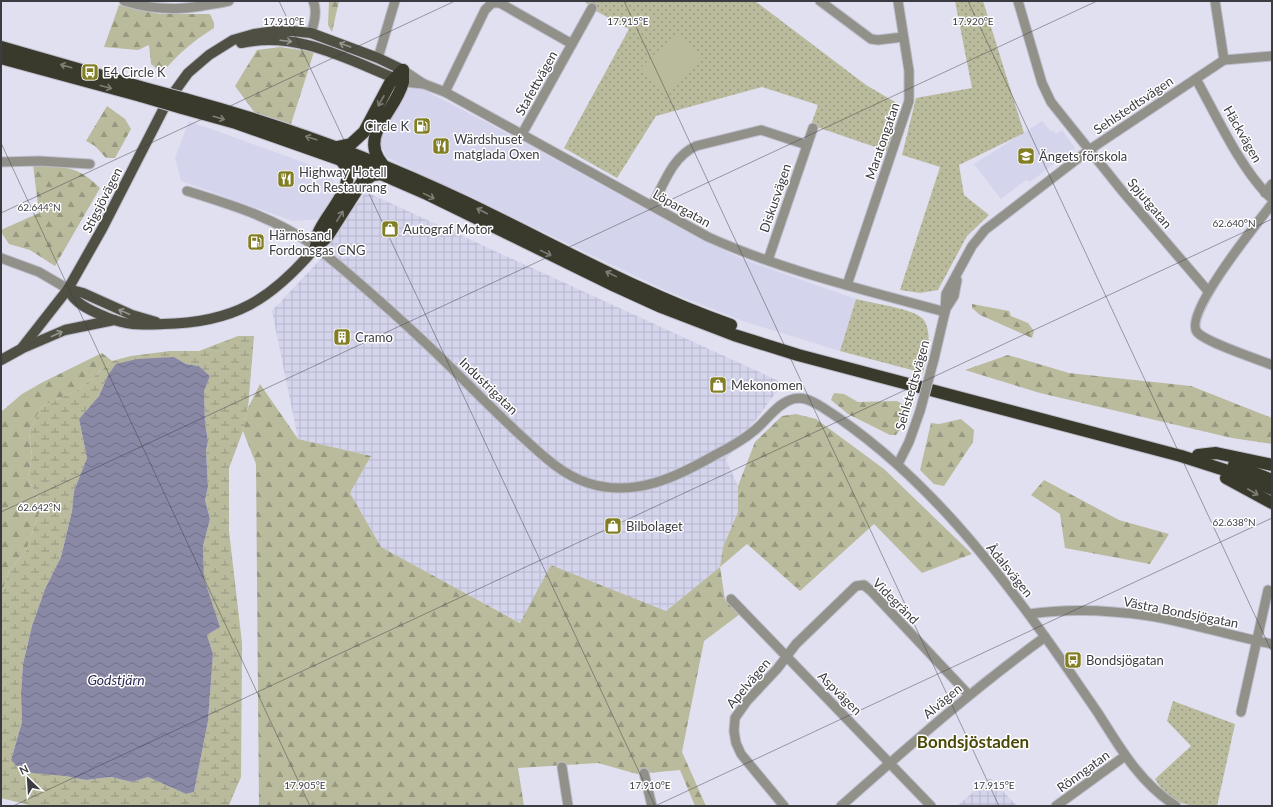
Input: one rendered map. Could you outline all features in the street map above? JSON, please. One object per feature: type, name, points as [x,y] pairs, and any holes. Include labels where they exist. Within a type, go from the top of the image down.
[{"type":"highway","points":[[1,47],[142,92]]},
{"type":"highway","points":[[1,58],[183,103],[233,112],[337,147],[427,194],[616,286],[668,310],[734,335],[805,357],[1181,456],[1231,472],[1272,489]]},
{"type":"highway","points":[[337,147],[351,144],[364,132],[400,76]]},
{"type":"highway","points":[[382,170],[374,152],[373,143],[400,76]]},
{"type":"highway","points":[[183,103],[341,160],[382,170],[466,202],[640,288],[732,325],[812,351],[1129,434],[1248,470],[1272,480]]},
{"type":"highway","points":[[316,246],[318,234],[346,185],[347,170],[341,160]]},
{"type":"highway","points":[[316,246],[327,237],[362,182],[382,170]]},
{"type":"highway","points":[[1198,455],[1216,453],[1272,465]]},
{"type":"highway","points":[[1181,456],[1189,464],[1222,476],[1272,503]]},
{"type":"main road","name":"Stigsjövägen","points":[[1,360],[21,349],[68,289],[102,228],[167,102],[188,73],[220,48],[233,40],[254,34],[275,31],[311,33],[378,58],[400,76]]},
{"type":"main road","name":"Stigsjövägen","points":[[220,48],[254,41],[275,39],[297,42],[400,76]]},
{"type":"main road","points":[[68,289],[71,297],[76,302],[114,320],[137,326],[161,324],[183,325],[213,320],[251,305],[284,280],[316,246]]},
{"type":"main road","points":[[68,289],[82,293],[132,315],[161,324]]},
{"type":"main road","points":[[21,349],[65,330],[114,320]]},
{"type":"street","points":[[124,1],[163,10],[210,5],[229,1]]},
{"type":"street","points":[[311,33],[315,12],[314,1]]},
{"type":"street","points":[[378,58],[395,1]]},
{"type":"street","points":[[820,1],[872,39],[878,40],[903,36]]},
{"type":"street","name":"Maratongatan","points":[[847,285],[909,101],[909,71],[898,1]]},
{"type":"street","name":"Spjutgatan","points":[[1018,1],[1046,93],[1089,150],[1208,291]]},
{"type":"street","points":[[1215,1],[1224,60]]},
{"type":"street","name":"Stafettvägen","points":[[445,92],[485,10],[492,3],[500,3],[572,44]]},
{"type":"street","name":"Stafettvägen","points":[[522,134],[592,8]]},
{"type":"street","name":"Sehlstedtsvägen","points":[[898,464],[909,442],[920,411],[945,312],[946,294],[972,246],[985,230],[1089,150],[1224,60],[1272,56]]},
{"type":"street","name":"Löpargatan","points":[[400,76],[445,92],[708,237],[735,249],[847,285],[945,312]]},
{"type":"street","name":"Häckvägen","points":[[1196,79],[1244,164],[1269,196]]},
{"type":"street","name":"Diskusvägen","points":[[768,260],[814,128]]},
{"type":"street","points":[[652,206],[678,159],[687,151],[696,146],[761,130],[807,145]]},
{"type":"street","points":[[1,162],[90,164]]},
{"type":"street","points":[[1269,196],[1272,184]]},
{"type":"street","name":"Industrigatan","points":[[187,191],[265,217],[295,232],[316,246],[433,350],[540,453],[564,471],[588,483],[618,488],[638,487],[674,476],[742,439],[785,403]]},
{"type":"street","points":[[1272,204],[1208,291],[1195,319],[1194,327],[1198,333],[1272,365]]},
{"type":"street","points":[[1,258],[39,272],[68,289]]},
{"type":"street","name":"Ådalsvägen","points":[[785,403],[800,398],[809,400],[847,424],[898,464],[956,525],[1029,614],[1091,702],[1125,756],[1145,781],[1176,806]]},
{"type":"street","name":"Videgränd","points":[[786,657],[796,644],[848,593],[856,586],[864,585],[968,695]]},
{"type":"street","points":[[1241,712],[1268,590]]},
{"type":"street","name":"Aspvägen","points":[[731,599],[931,806]]},
{"type":"street","name":"Västra Bondsjögatan","points":[[1029,614],[1052,610],[1117,612],[1151,616],[1272,644]]},
{"type":"street","name":"Alvägen","points":[[841,806],[968,695],[1045,637]]},
{"type":"street","name":"Apelvägen","points":[[784,806],[741,754],[736,743],[734,731],[735,718],[739,710],[777,669],[786,657]]},
{"type":"street","name":"Rönngatan","points":[[1056,806],[1125,756]]},
{"type":"street","points":[[562,767],[568,806]]},
{"type":"street","points":[[644,773],[652,806]]},
{"type":"shaded area","points":[[420,88],[484,121],[702,240],[745,260],[856,299],[840,351],[743,321],[669,292],[386,157],[379,140],[407,89]]},
{"type":"shaded area","points":[[189,121],[330,172],[337,193],[321,219],[293,221],[181,181],[175,158]]},
{"type":"shaded area","name":"Ängets förskola","points":[[1042,121],[1051,132],[1053,130],[1056,134],[1062,130],[1075,148],[1030,182],[1026,180],[1001,199],[974,164]]},
{"type":"shaded area","points":[[366,192],[783,383],[726,460],[738,486],[738,512],[723,547],[720,567],[666,611],[551,565],[521,623],[381,547],[350,493],[371,456],[298,439],[272,311],[330,249],[330,238]]},
{"type":"shaded area","points":[[990,778],[1017,806],[957,806]]},
{"type":"green space","points":[[329,1],[339,1],[332,32],[328,25]]},
{"type":"green space","points":[[584,1],[755,1],[866,85],[900,105],[887,151],[811,125],[818,105],[762,87],[656,116],[617,178],[564,148],[629,29],[596,11]]},
{"type":"green space","points":[[955,1],[983,1],[1024,133],[959,165],[964,195],[989,215],[967,236],[938,290],[920,293],[900,290],[940,167],[902,155],[916,98],[972,88]]},
{"type":"green space","points":[[119,5],[160,14],[210,14],[214,23],[214,28],[186,48],[162,73],[151,64],[149,45],[138,50],[104,47]]},
{"type":"green space","points":[[676,34],[701,60],[666,93],[641,67]]},
{"type":"green space","points":[[280,47],[314,52],[291,124],[255,113],[235,86],[257,50]]},
{"type":"green space","points":[[107,106],[125,119],[131,129],[115,158],[106,158],[95,146],[86,141]]},
{"type":"green space","points":[[33,165],[62,167],[77,171],[92,180],[100,188],[55,266],[30,250],[9,244],[1,232],[1,230],[39,213]]},
{"type":"green space","points":[[856,299],[902,309],[918,315],[923,319],[928,331],[929,339],[923,373],[840,351]]},
{"type":"green space","points":[[972,304],[1009,311],[1011,316],[1028,323],[1034,331],[1032,338],[980,315],[972,308]]},
{"type":"green space","points":[[238,336],[254,336],[248,408],[243,431],[229,468],[229,531],[242,643],[241,777],[229,805],[33,806],[1,798],[1,596],[9,571],[26,551],[41,508],[28,477],[32,456],[29,432],[41,407],[79,389],[112,361],[131,356],[170,351],[199,351]],"holes":[[[174,357],[186,364],[199,366],[210,376],[204,390],[205,423],[208,441],[206,450],[208,487],[205,500],[210,519],[203,546],[204,578],[220,627],[207,635],[213,654],[208,721],[194,792],[186,794],[148,777],[132,782],[111,777],[86,780],[65,776],[11,760],[22,722],[21,693],[23,664],[32,626],[45,589],[61,557],[72,511],[74,491],[87,458],[79,419],[99,396],[108,375]]]},
{"type":"green space","points":[[102,353],[112,361],[79,389],[41,407],[29,432],[32,456],[28,477],[41,508],[26,551],[9,571],[1,596],[1,412],[22,394]]},
{"type":"green space","points":[[1008,355],[1069,373],[1191,386],[1272,418],[1272,444],[1232,438],[1040,393],[965,370]]},
{"type":"green space","points":[[260,384],[298,439],[371,456],[350,493],[381,547],[520,623],[551,565],[666,611],[720,567],[725,600],[740,614],[704,641],[682,752],[706,806],[695,806],[680,770],[637,774],[598,763],[518,768],[524,806],[259,806],[256,464],[243,431],[248,408]]},
{"type":"green space","points":[[834,393],[844,394],[858,402],[897,401],[906,406],[908,419],[896,435],[890,435],[848,414],[831,400]]},
{"type":"green space","points":[[796,414],[816,419],[884,469],[972,554],[922,573],[874,524],[800,591],[747,544],[720,567],[723,547],[738,512],[738,486],[755,442],[782,416]]},
{"type":"green space","points":[[961,419],[974,430],[973,442],[944,486],[934,484],[920,470],[931,423],[939,424]]},
{"type":"green space","points":[[1044,480],[1119,520],[1169,534],[1150,564],[1065,548],[1060,514],[1031,495]]},
{"type":"green space","points":[[1173,701],[1235,724],[1217,806],[1189,805],[1174,800],[1161,788],[1155,779],[1191,746],[1167,721]]},
{"type":"water","name":"Godstjärn","points":[[174,357],[186,364],[199,366],[210,376],[204,391],[205,423],[208,441],[206,450],[208,487],[205,500],[210,519],[203,546],[204,578],[220,627],[207,635],[213,654],[208,721],[194,792],[186,794],[148,777],[132,782],[111,777],[86,780],[65,776],[23,772],[11,760],[22,722],[21,693],[23,664],[32,626],[45,589],[61,557],[72,511],[74,491],[87,458],[79,419],[99,396],[108,375],[116,364],[137,359]]},
{"type":"place","name":"E4 Circle K","points":[[90,72]]},
{"type":"place","name":"Circle K","points":[[422,126]]},
{"type":"place","name":"Wärdshuset matglada Oxen","points":[[441,146]]},
{"type":"place","name":"Ängets förskola","points":[[1026,156]]},
{"type":"place","name":"Highway Hotell och Restaurang","points":[[286,179]]},
{"type":"place","name":"Autograf Motor","points":[[390,229]]},
{"type":"place","name":"Härnösand Fordonsgas CNG","points":[[256,242]]},
{"type":"place","name":"Cramo","points":[[342,337]]},
{"type":"place","name":"Mekonomen","points":[[718,385]]},
{"type":"place","name":"Bilbolaget","points":[[613,526]]},
{"type":"place","name":"Bondsjögatan","points":[[1073,660]]},
{"type":"district","name":"Bondsjöstaden","points":[[973,741]]}]
